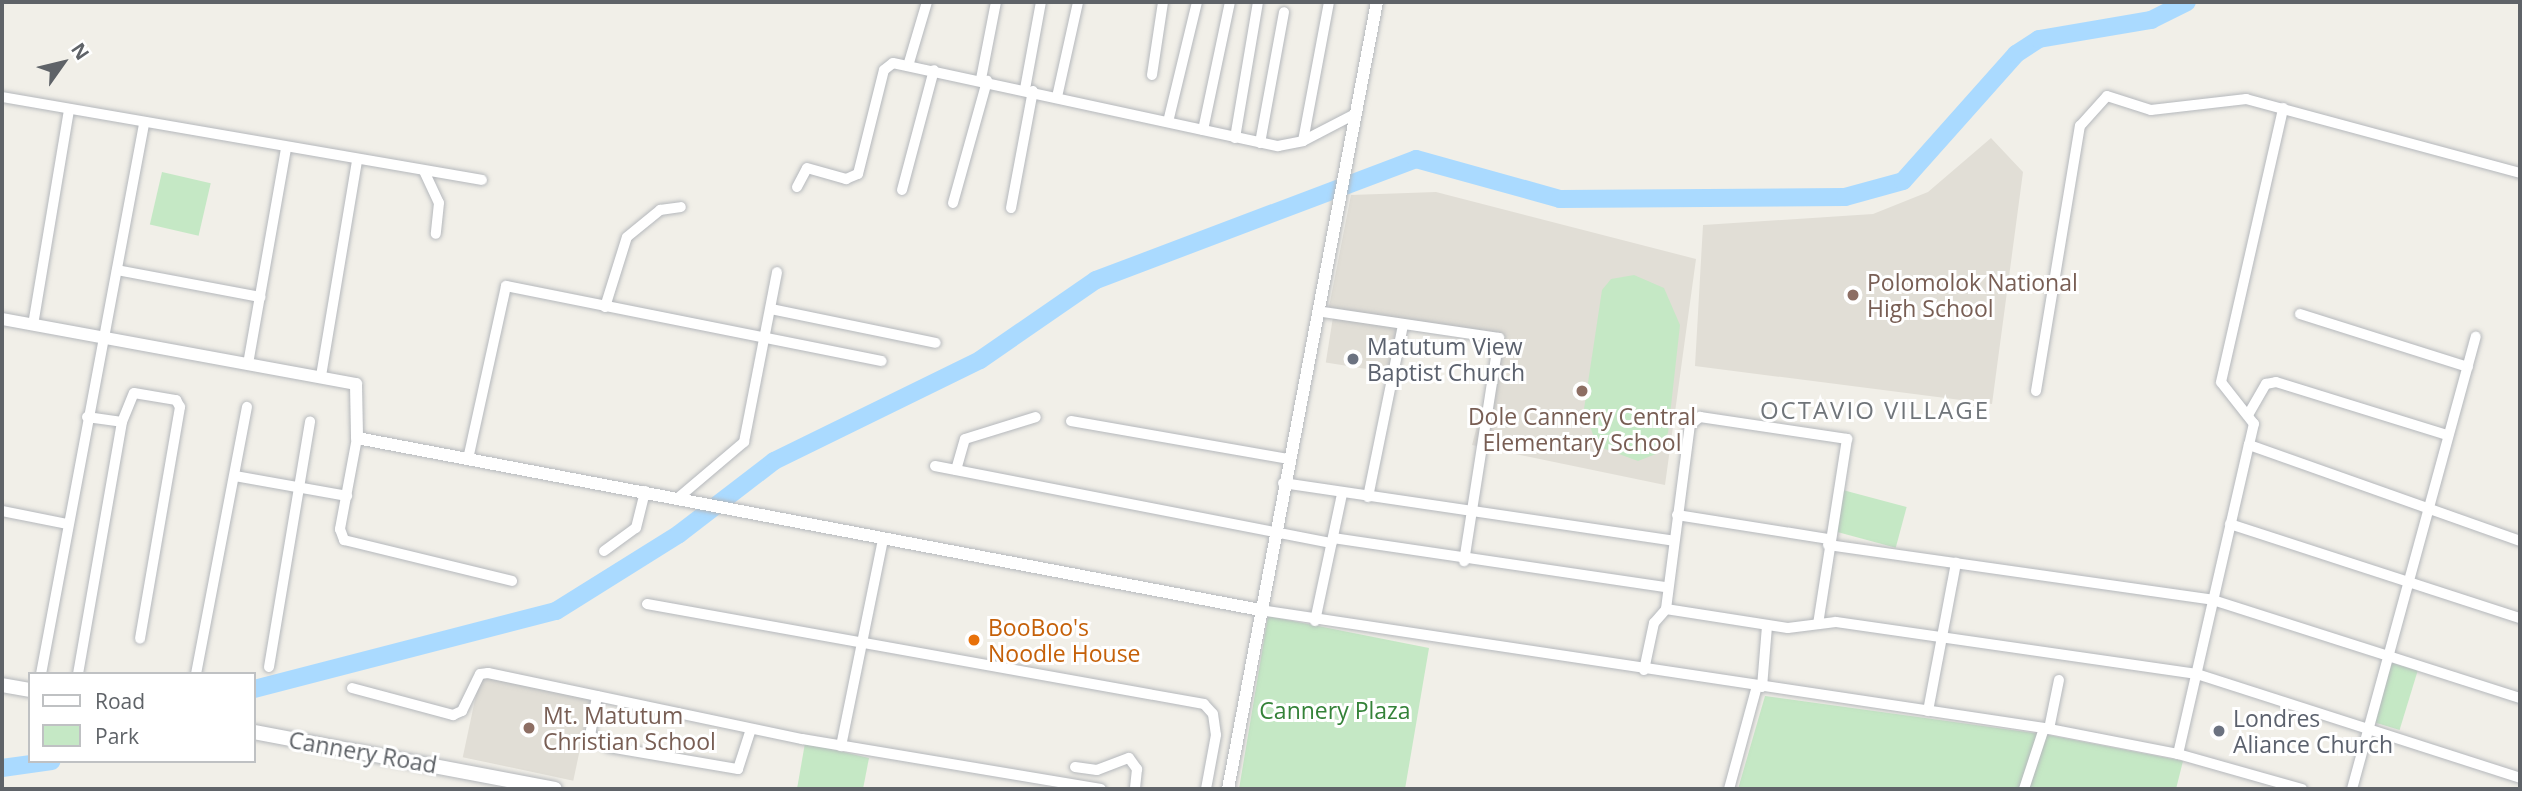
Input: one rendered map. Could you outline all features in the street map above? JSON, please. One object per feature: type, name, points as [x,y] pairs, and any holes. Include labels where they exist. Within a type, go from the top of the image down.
[{"type":"main road","points":[[2,685],[28,690]]},
{"type":"main road","name":"Cannery Road","points":[[256,732],[555,789]]},
{"type":"street","points":[[908,66],[927,2]]},
{"type":"street","points":[[953,203],[984,80],[996,2]]},
{"type":"street","points":[[1011,208],[1041,2]]},
{"type":"street","points":[[1057,97],[1078,2]]},
{"type":"street","points":[[1152,75],[1163,2]]},
{"type":"street","points":[[1168,122],[1197,2]]},
{"type":"street","points":[[1203,130],[1230,2]]},
{"type":"street","points":[[1235,138],[1258,2]]},
{"type":"street","points":[[1303,141],[1329,2]]},
{"type":"street","points":[[1228,789],[1283,483],[1322,312],[1377,2]]},
{"type":"street","points":[[1260,143],[1283,12]]},
{"type":"street","points":[[797,187],[807,168],[855,178],[884,70],[893,63],[984,80],[1260,143],[1303,141],[1357,113]]},
{"type":"street","points":[[902,190],[934,70]]},
{"type":"street","points":[[2036,391],[2069,177],[2080,126],[2091,107],[2107,96],[2151,110],[2225,99],[2283,108],[2520,173]]},
{"type":"street","points":[[2,97],[286,149],[482,180]]},
{"type":"street","points":[[2178,754],[2230,524],[2255,427],[2221,382],[2283,108]]},
{"type":"street","points":[[33,325],[69,109]]},
{"type":"street","points":[[41,672],[144,124]]},
{"type":"street","points":[[248,364],[286,149]]},
{"type":"street","points":[[321,376],[357,161]]},
{"type":"street","points":[[424,171],[439,204],[436,234]]},
{"type":"street","points":[[605,307],[627,237],[660,210],[681,207]]},
{"type":"street","points":[[117,270],[260,297]]},
{"type":"street","points":[[678,498],[744,442],[777,272]]},
{"type":"street","points":[[468,459],[503,288],[765,335],[882,361]]},
{"type":"street","points":[[771,309],[936,343]]},
{"type":"street","points":[[1322,312],[1499,338],[1468,508],[1464,561]]},
{"type":"street","points":[[2300,313],[2468,367]]},
{"type":"street","points":[[2,320],[321,376],[359,388],[357,438],[340,529],[349,544],[512,581]]},
{"type":"street","points":[[1368,497],[1403,325]]},
{"type":"street","points":[[2352,789],[2425,506],[2476,337]]},
{"type":"street","points":[[2248,415],[2266,384],[2276,382],[2448,435]]},
{"type":"street","points":[[78,672],[121,422],[134,393],[179,403],[140,639]]},
{"type":"street","points":[[196,672],[247,407]]},
{"type":"street","points":[[87,417],[121,422]]},
{"type":"street","points":[[956,470],[965,439],[1036,417]]},
{"type":"street","points":[[1644,670],[1654,623],[1666,609],[1666,587],[1690,425],[1697,418],[1847,439],[1818,624]]},
{"type":"street","points":[[269,667],[310,421]]},
{"type":"street","points":[[1071,421],[1288,459]]},
{"type":"street","points":[[357,438],[1315,621],[2047,728],[2178,754],[2302,789]]},
{"type":"street","points":[[2249,445],[2520,541]]},
{"type":"street","points":[[935,466],[1333,540],[1464,561],[1666,587]]},
{"type":"street","points":[[234,475],[347,496]]},
{"type":"street","points":[[1283,483],[1342,494],[1468,508],[1674,541]]},
{"type":"street","points":[[604,551],[636,528],[645,491]]},
{"type":"street","points":[[1315,621],[1342,494]]},
{"type":"street","points":[[2,511],[67,524]]},
{"type":"street","points":[[1678,515],[1956,564],[2213,600],[2386,659],[2520,698]]},
{"type":"street","points":[[2230,524],[2520,618]]},
{"type":"street","points":[[841,747],[883,540]]},
{"type":"street","points":[[1928,711],[1956,564]]},
{"type":"street","points":[[647,604],[1204,704],[1213,714],[1216,735],[1206,789]]},
{"type":"street","points":[[1666,609],[1767,626],[1818,624],[1941,636],[2197,674],[2520,778]]},
{"type":"street","points":[[1729,789],[1760,687],[1767,626]]},
{"type":"street","points":[[352,688],[453,715],[462,712],[483,673],[841,747],[1101,789]]},
{"type":"street","points":[[2024,789],[2047,728],[2059,680]]},
{"type":"street","points":[[597,696],[589,732],[609,747],[738,769],[751,729]]},
{"type":"street","points":[[1075,768],[1097,769],[1129,758],[1137,769],[1135,789]]},
{"type":"shaded area","name":"Polomolok National High School","points":[[1991,138],[2023,172],[1992,404],[1695,366],[1703,225],[1873,214],[1928,192]]},
{"type":"shaded area","name":"Dole Cannery Central Elementary School","points":[[1436,192],[1696,259],[1665,485],[1472,445],[1500,338],[1329,307],[1351,195]]},
{"type":"shaded area","points":[[1333,317],[1399,327],[1392,373],[1326,362]]},
{"type":"shaded area","name":"Mt. Matutum Christian School","points":[[480,676],[591,699],[573,781],[463,757]]},
{"type":"green space","points":[[162,172],[211,183],[199,236],[150,225]]},
{"type":"green space","points":[[1634,275],[1664,288],[1680,325],[1668,433],[1656,454],[1638,461],[1597,446],[1584,409],[1602,290],[1611,279]]},
{"type":"green space","points":[[1839,489],[1907,507],[1896,548],[1828,530]]},
{"type":"green space","name":"Cannery Plaza","points":[[1268,616],[1429,648],[1405,789],[1239,789]]},
{"type":"green space","points":[[2389,662],[2418,671],[2400,730],[2371,721]]},
{"type":"green space","points":[[1765,696],[2048,735],[2183,761],[2176,789],[1738,789]]},
{"type":"green space","points":[[805,743],[869,758],[863,789],[797,789]]},
{"type":"waterway","points":[[256,688],[556,611],[679,534],[774,461],[980,360],[1096,280],[1416,159],[1560,199],[1845,197],[1903,181],[2016,54],[2039,39],[2151,20],[2187,2]]},
{"type":"waterway","points":[[2,768],[38,763]]},
{"type":"place","name":"Polomolok National High School","points":[[1853,295]]},
{"type":"place","name":"Matutum View Baptist Church","points":[[1353,359]]},
{"type":"place","name":"Dole Cannery Central Elementary School","points":[[1582,391]]},
{"type":"place","name":"BooBoo's Noodle House","points":[[974,640]]},
{"type":"place","name":"Mt. Matutum Christian School","points":[[529,728]]},
{"type":"place","name":"Londres Aliance Church","points":[[2219,731]]},
{"type":"district","name":"OCTAVIO VILLAGE","points":[[1875,410]]}]
